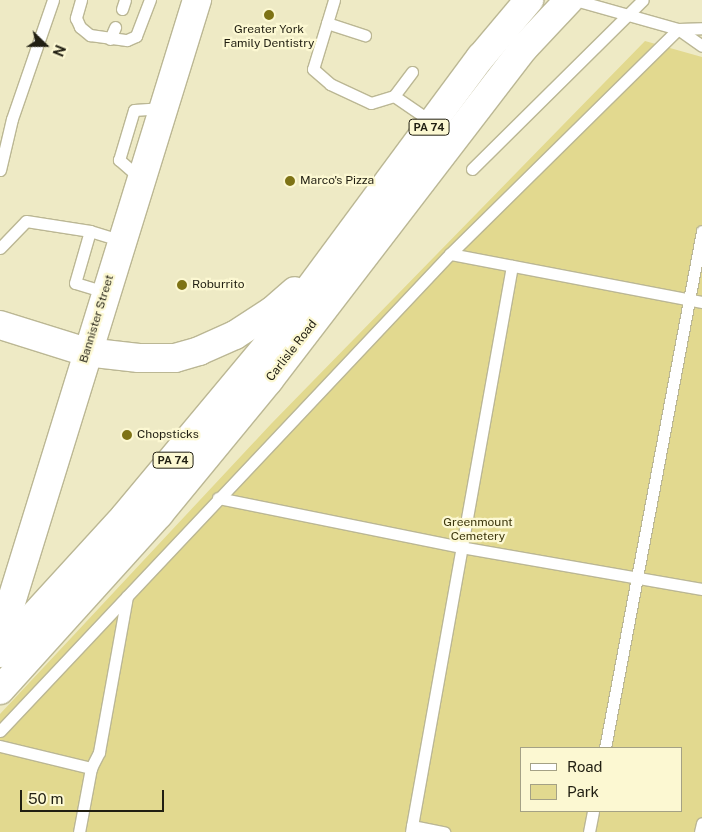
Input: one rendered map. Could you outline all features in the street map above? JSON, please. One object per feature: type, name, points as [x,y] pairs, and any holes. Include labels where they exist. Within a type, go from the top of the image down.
[{"type":"main road","name":"Bannister Street","points":[[0,638],[86,352],[197,0]]},
{"type":"main road","name":"Carlisle Road","points":[[0,653],[193,436],[269,343],[432,122],[529,0]]},
{"type":"main road","name":"Carlisle Road","points":[[0,690],[165,507],[329,304],[524,48],[569,0]]},
{"type":"main road","points":[[0,324],[86,352],[139,358],[175,358],[199,351],[235,335],[272,311],[334,257]]},
{"type":"lane","points":[[0,170],[12,119],[53,0]]},
{"type":"lane","points":[[81,0],[76,18],[80,28],[90,35],[127,40],[136,36],[150,0]]},
{"type":"lane","points":[[334,0],[313,69],[318,76],[371,103],[394,96],[412,72]]},
{"type":"lane","points":[[574,0],[678,29],[702,28]]},
{"type":"lane","points":[[472,168],[643,0]]},
{"type":"lane","points":[[326,23],[366,35]]},
{"type":"lane","points":[[110,39],[115,27]]},
{"type":"lane","points":[[678,29],[702,46]]},
{"type":"lane","points":[[0,731],[450,254],[678,29]]},
{"type":"lane","points":[[394,96],[432,122]]},
{"type":"lane","points":[[0,248],[26,221],[90,231],[122,241]]},
{"type":"lane","points":[[90,231],[75,283],[106,292]]},
{"type":"lane","points":[[605,747],[702,231]]},
{"type":"lane","points":[[450,254],[702,302]]},
{"type":"lane","points":[[444,832],[411,829],[512,266]]},
{"type":"lane","points":[[218,498],[461,547],[702,589]]},
{"type":"lane","points":[[79,832],[91,768],[99,752],[127,595]]},
{"type":"lane","points":[[0,746],[91,768]]},
{"type":"lane","points":[[589,832],[593,812]]},
{"type":"lane","points":[[700,832],[702,823]]},
{"type":"green space","name":"Greenmount Cemetery","points":[[645,41],[702,57],[702,832],[0,832],[0,714],[271,424]]},
{"type":"place","name":"Greater York Family Dentistry","points":[[269,15]]},
{"type":"place","name":"Marco's Pizza","points":[[290,181]]},
{"type":"place","name":"Roburrito","points":[[182,285]]},
{"type":"place","name":"Chopsticks","points":[[127,435]]}]
